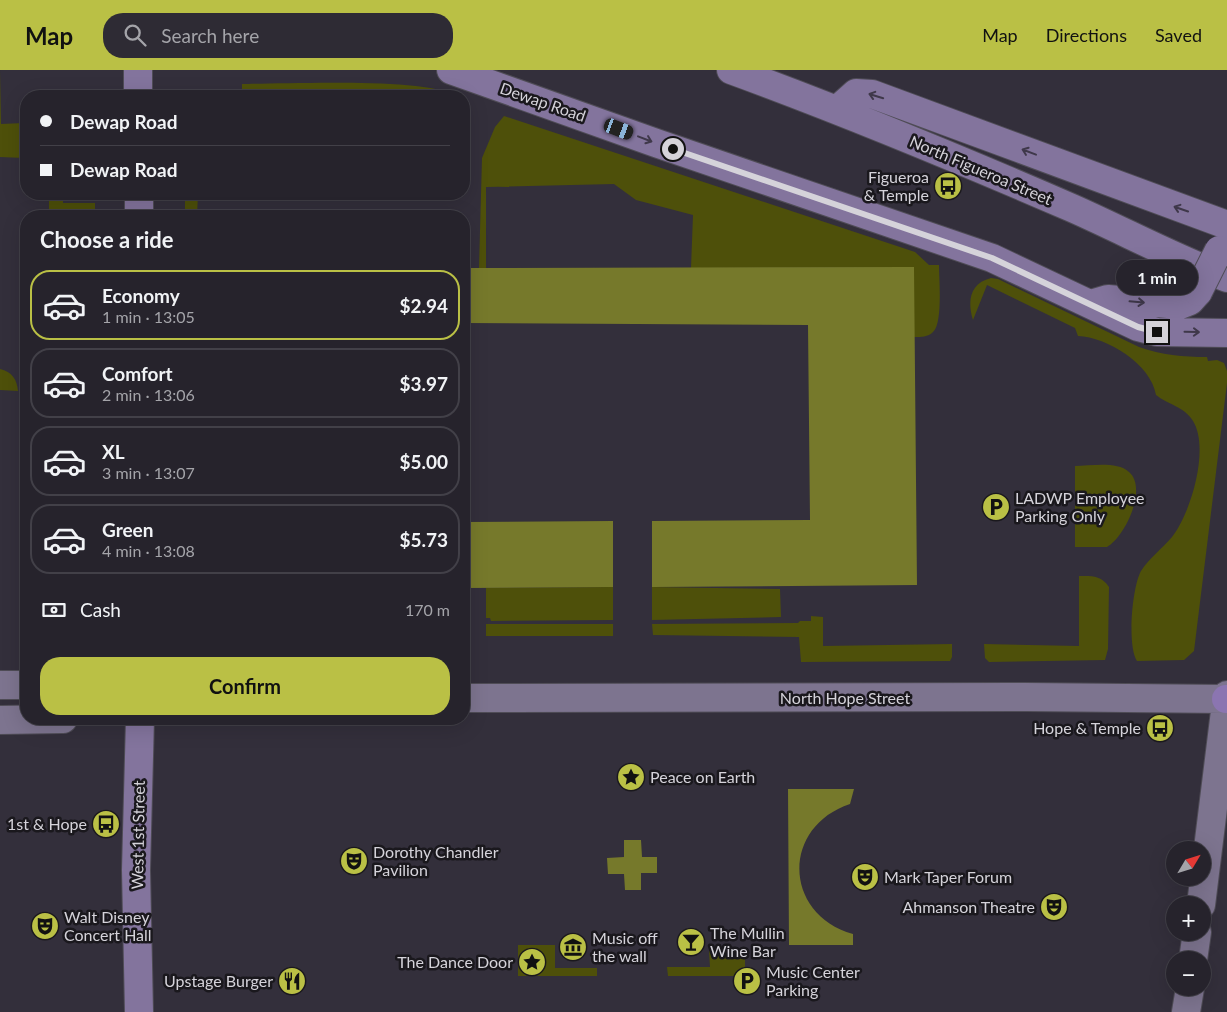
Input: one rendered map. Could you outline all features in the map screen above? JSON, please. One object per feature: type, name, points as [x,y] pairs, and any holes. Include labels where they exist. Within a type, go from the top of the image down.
[{"type":"main road","points":[[138,70],[138,90]]},
{"type":"main road","name":"Dewap Road","points":[[451,70],[656,143],[992,258],[1138,327],[1157,332],[1227,333]]},
{"type":"main road","name":"North Figueroa Street","points":[[731,70],[838,110],[1073,209],[1188,263],[1227,278]]},
{"type":"main road","points":[[838,110],[856,92],[872,94],[1220,232],[1198,292],[1190,301],[1180,305],[1108,299],[1089,304]]},
{"type":"main road","points":[[0,685],[20,685]]},
{"type":"main road","name":"North Hope Street","points":[[470,698],[1227,698]]},
{"type":"main road","points":[[1202,896],[1227,698]]},
{"type":"main road","points":[[0,720],[20,720]]},
{"type":"main road","name":"West 1st Street","points":[[139,1012],[136,870],[140,725]]},
{"type":"main road","points":[[1186,1012],[1189,996]]},
{"type":"shaded area","points":[[0,70],[1,124],[20,123],[20,158],[0,157]]},
{"type":"shaded area","points":[[353,83],[416,86],[440,90],[242,90],[242,84]]},
{"type":"shaded area","points":[[504,116],[915,252],[929,265],[939,265],[939,311],[936,327],[929,335],[914,337],[913,267],[691,268],[693,215],[636,200],[614,184],[486,187],[486,268],[479,268],[482,158],[495,127]]},
{"type":"shaded area","points":[[49,200],[63,200],[63,203],[95,203],[95,210],[49,210]]},
{"type":"shaded area","points":[[185,200],[198,200],[197,210],[185,210]]},
{"type":"shaded area","points":[[914,267],[917,585],[652,587],[652,521],[810,520],[808,325],[470,323],[470,268]]},
{"type":"shaded area","points":[[998,279],[1139,347],[1173,355],[1207,357],[1208,361],[1217,360],[1224,363],[1227,371],[1227,383],[1194,651],[1184,660],[1137,661],[1131,630],[1135,590],[1141,571],[1172,537],[1186,513],[1191,497],[1196,480],[1200,447],[1198,433],[1193,421],[1181,409],[1156,395],[1146,373],[1126,354],[1102,341],[1078,336],[1075,328],[987,285],[973,320],[970,306],[974,288],[984,280]]},
{"type":"shaded area","points":[[0,369],[8,372],[13,377],[18,391],[0,390]]},
{"type":"shaded area","points":[[1075,466],[1118,466],[1129,472],[1134,479],[1136,489],[1132,512],[1121,533],[1107,547],[1075,547]]},
{"type":"shaded area","points":[[613,521],[613,587],[470,588],[470,522]]},
{"type":"shaded area","points":[[1079,576],[1099,578],[1109,587],[1108,649],[1105,660],[989,662],[985,658],[984,644],[1079,646]]},
{"type":"shaded area","points":[[613,587],[613,620],[491,621],[490,618],[486,618],[486,588]]},
{"type":"shaded area","points":[[652,587],[780,589],[781,617],[652,620]]},
{"type":"shaded area","points":[[811,616],[823,617],[823,646],[952,644],[952,657],[950,661],[801,662],[799,637],[653,635],[652,624],[798,623],[800,621],[811,621]]},
{"type":"shaded area","points":[[486,624],[613,624],[613,636],[486,636]]},
{"type":"shaded area","points":[[788,789],[854,789],[850,804],[827,815],[812,831],[802,850],[799,870],[803,890],[813,908],[830,924],[853,934],[853,945],[789,945]]},
{"type":"shaded area","points":[[624,840],[641,840],[642,857],[657,857],[657,873],[641,873],[641,890],[625,890],[624,874],[608,874],[607,858],[624,857]]},
{"type":"shaded area","points":[[518,945],[555,945],[555,968],[597,968],[597,976],[518,976]]},
{"type":"shaded area","points":[[709,951],[745,951],[745,976],[668,976],[667,967],[710,967]]},
{"type":"place","name":"Figueroa & Temple","points":[[948,186]]},
{"type":"place","name":"LADWP Employee Parking Only","points":[[996,507]]},
{"type":"place","name":"Hope & Temple","points":[[1160,728]]},
{"type":"place","name":"Peace on Earth","points":[[631,777]]},
{"type":"place","name":"1st & Hope","points":[[106,824]]},
{"type":"place","name":"Dorothy Chandler Pavilion","points":[[354,861]]},
{"type":"place","name":"Mark Taper Forum","points":[[865,877]]},
{"type":"place","name":"Ahmanson Theatre","points":[[1054,907]]},
{"type":"place","name":"Walt Disney Concert Hall","points":[[45,926]]},
{"type":"place","name":"The Mullin Wine Bar","points":[[691,942]]},
{"type":"place","name":"Music off the wall","points":[[573,947]]},
{"type":"place","name":"The Dance Door","points":[[532,962]]},
{"type":"place","name":"Upstage Burger","points":[[292,981]]},
{"type":"place","name":"Music Center Parking","points":[[747,981]]},
{"type":"route","points":[[673,149],[992,258],[1138,327],[1157,332]]}]
